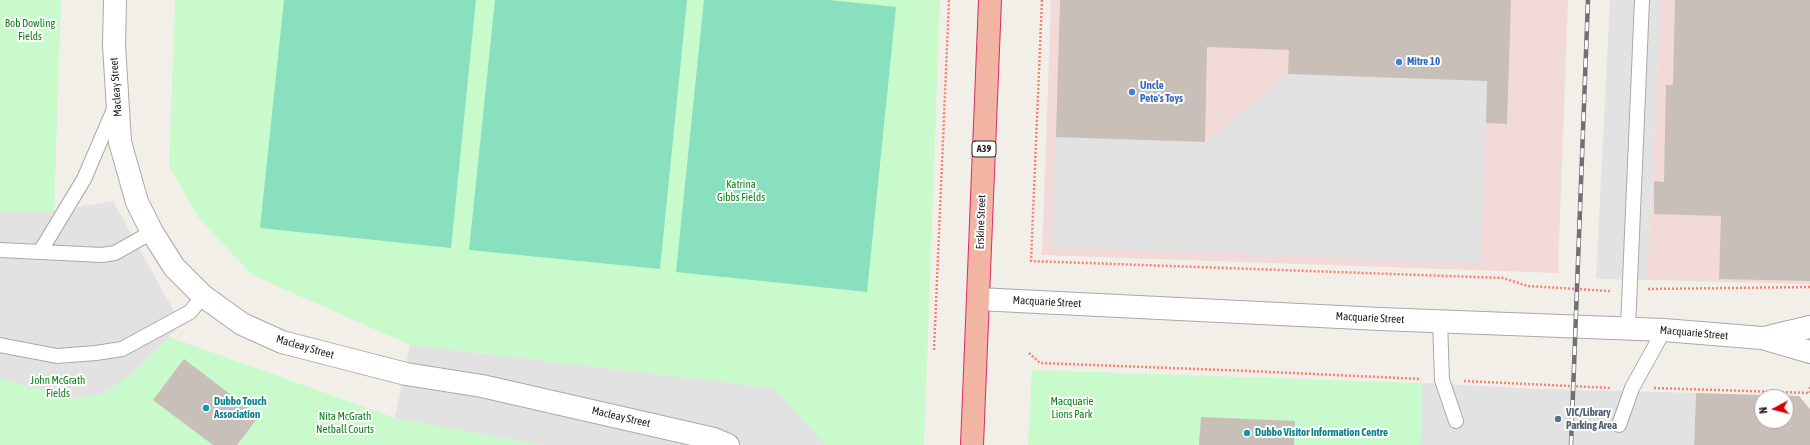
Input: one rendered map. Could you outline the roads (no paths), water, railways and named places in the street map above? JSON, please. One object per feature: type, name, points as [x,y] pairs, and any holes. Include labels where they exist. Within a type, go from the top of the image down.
[{"type":"highway","name":"Erskine Street","points":[[972,445],[990,0]]},
{"type":"street","name":"Macleay Street","points":[[115,0],[114,45],[120,142],[137,202],[152,232],[174,267],[203,296],[242,324],[282,342],[406,374],[482,386],[714,439],[728,445]]},
{"type":"street","name":"Macquarie Street","points":[[978,299],[1664,330],[1762,338],[1810,352]]},
{"type":"street","name":"Macquarie Street","points":[[1762,338],[1810,327]]},
{"type":"lane","points":[[1628,328],[1642,0]]},
{"type":"lane","points":[[40,252],[84,179],[118,101]]},
{"type":"lane","points":[[0,250],[102,255],[115,253],[152,232]]},
{"type":"lane","points":[[0,345],[57,356],[122,349],[190,312],[203,296]]},
{"type":"lane","points":[[1440,321],[1442,380],[1456,421]]},
{"type":"lane","points":[[1619,425],[1632,388],[1664,330]]},
{"type":"railway","points":[[1571,445],[1588,0]]},
{"type":"place","name":"Mitre 10","points":[[1399,62]]},
{"type":"place","name":"Uncle Pete's Toys","points":[[1132,92]]},
{"type":"place","name":"Dubbo Touch Association","points":[[206,408]]},
{"type":"place","name":"VIC/Library Parking Area","points":[[1558,419]]},
{"type":"place","name":"Dubbo Visitor Information Centre","points":[[1247,433]]},
{"type":"park label","name":"Bob Dowling Fields","points":[[30,30]]},
{"type":"park label","name":"Katrina Gibbs Fields","points":[[741,191]]},
{"type":"park label","name":"John McGrath Fields","points":[[58,387]]},
{"type":"park label","name":"Macquarie Lions Park","points":[[1072,408]]},
{"type":"park label","name":"Nita McGrath Netball Courts","points":[[345,423]]}]
